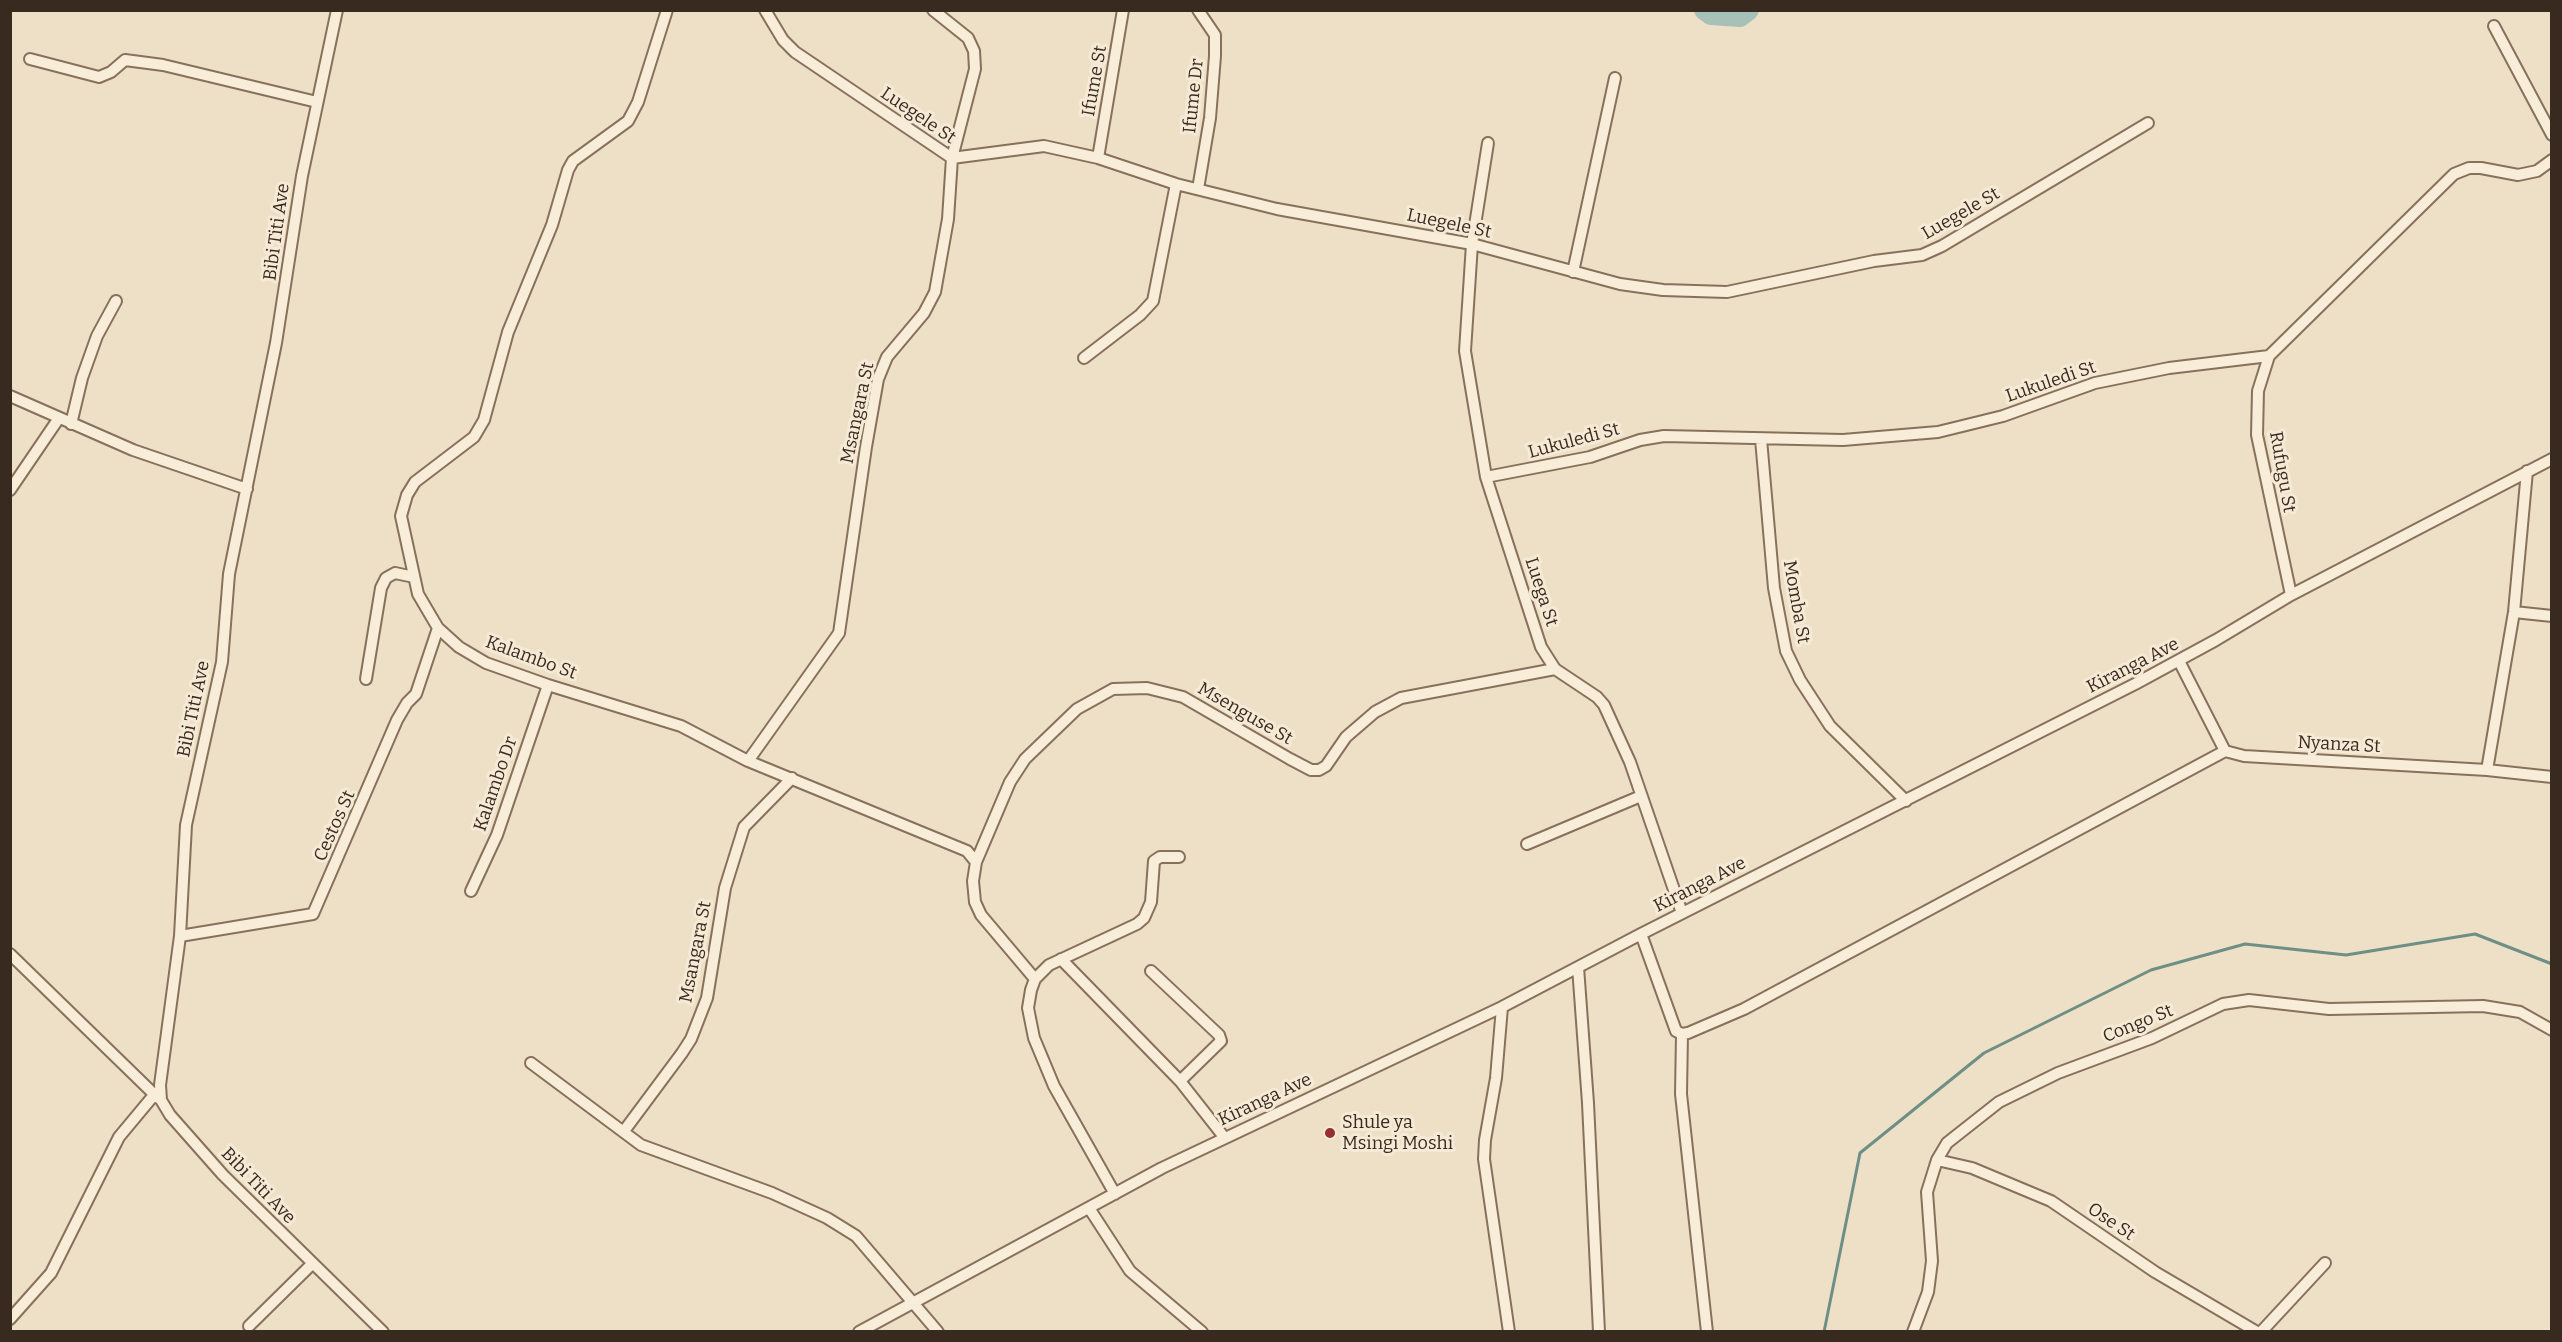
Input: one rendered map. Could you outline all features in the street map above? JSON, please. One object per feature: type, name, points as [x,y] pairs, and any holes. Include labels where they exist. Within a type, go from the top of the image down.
[{"type":"street","name":"Bibi Titi Ave","points":[[337,10],[302,176],[276,343],[229,574],[222,662],[186,825],[180,936],[157,1097],[223,1175],[384,1332]]},
{"type":"street","name":"Kalambo St","points":[[667,10],[638,102],[628,120],[573,160],[568,170],[552,225],[508,332],[484,420],[474,437],[415,482],[407,495],[401,516],[414,577],[424,607],[438,628],[459,647],[486,663],[548,685],[681,726],[748,761],[956,845],[972,855],[976,862]]},
{"type":"street","name":"Luegele St","points":[[765,10],[783,40],[795,52],[952,158],[1044,146],[1098,158],[1176,184],[1277,209],[1472,244],[1620,284],[1663,290],[1727,292],[1874,261],[1922,255],[1942,246],[2148,123]]},
{"type":"street","name":"Msangara St","points":[[748,761],[839,633],[878,379],[887,357],[924,313],[935,292],[948,219],[952,158],[975,69],[974,51],[968,38],[959,28],[939,18],[933,10]]},
{"type":"street","name":"Ifume St","points":[[1098,158],[1123,10]]},
{"type":"street","name":"Ifume Dr","points":[[1198,10],[1212,29],[1215,45],[1210,118],[1198,189]]},
{"type":"street","points":[[2494,26],[2552,135]]},
{"type":"street","points":[[30,59],[99,77],[111,72],[125,60],[163,65],[317,102]]},
{"type":"street","points":[[1574,272],[1615,78]]},
{"type":"street","name":"Luega St","points":[[1488,143],[1472,244],[1466,351],[1486,477],[1541,647],[1555,669],[1597,697],[1604,705],[1630,762],[1682,913]]},
{"type":"street","points":[[2269,356],[2454,174],[2469,168],[2481,168],[2518,175],[2537,171],[2552,160]]},
{"type":"street","points":[[1084,358],[1140,315],[1154,300],[1176,184]]},
{"type":"street","points":[[71,424],[82,378],[97,336],[116,301]]},
{"type":"street","name":"Lukuledi St","points":[[1486,477],[1590,457],[1640,440],[1664,436],[1843,440],[1938,432],[2002,416],[2095,383],[2169,368],[2269,356]]},
{"type":"street","name":"Rufugu St","points":[[2269,356],[2258,391],[2257,435],[2291,595]]},
{"type":"street","points":[[10,396],[133,450],[247,489]]},
{"type":"street","points":[[10,490],[59,418]]},
{"type":"street","name":"Momba St","points":[[1761,439],[1774,588],[1786,651],[1800,680],[1830,726],[1906,801]]},
{"type":"street","name":"Kiranga Ave","points":[[859,1332],[1224,1137],[1502,1007],[1578,966],[2179,661],[2291,595],[2552,459]]},
{"type":"street","points":[[2487,770],[2514,612],[2527,471]]},
{"type":"street","points":[[366,679],[381,588],[387,578],[395,573],[414,577]]},
{"type":"street","points":[[2514,612],[2552,616]]},
{"type":"street","name":"Cestos St","points":[[180,936],[313,914],[375,778],[398,720],[407,703],[416,694],[438,628]]},
{"type":"street","points":[[1641,934],[1676,1031],[1682,1034],[1703,1029],[1744,1009],[2225,751],[2179,661]]},
{"type":"street","name":"Msenguse St","points":[[976,862],[1010,782],[1025,759],[1077,709],[1113,689],[1147,688],[1183,697],[1290,759],[1311,770],[1319,770],[1326,766],[1346,737],[1375,712],[1401,698],[1555,669]]},
{"type":"street","name":"Kalambo Dr","points":[[471,891],[497,836],[548,685]]},
{"type":"street","name":"Nyanza St","points":[[2225,751],[2244,756],[2487,770],[2552,777]]},
{"type":"street","name":"Msangara St","points":[[624,1131],[682,1053],[695,1029],[707,998],[725,888],[744,827],[792,778]]},
{"type":"street","points":[[1527,844],[1641,796]]},
{"type":"street","points":[[1115,1194],[1054,1086],[1034,1038],[1028,1008],[1035,979],[1060,959],[1137,924],[1144,918],[1149,912],[1154,861],[1160,857],[1179,856]]},
{"type":"street","points":[[976,862],[973,881],[975,902],[981,915],[1035,979]]},
{"type":"street","points":[[10,954],[157,1097],[119,1137],[51,1272],[10,1319]]},
{"type":"street","points":[[1060,959],[1180,1081],[1224,1137]]},
{"type":"street","points":[[1578,966],[1588,1103],[1599,1332]]},
{"type":"street","points":[[1151,971],[1219,1035],[1221,1041],[1217,1048],[1180,1081]]},
{"type":"street","name":"Congo St","points":[[1913,1332],[1928,1293],[1932,1261],[1927,1192],[1937,1160],[1947,1143],[1999,1102],[2058,1073],[2152,1038],[2223,1004],[2249,1000],[2329,1009],[2376,1010],[2483,1006],[2520,1012],[2552,1030]]},
{"type":"street","points":[[1502,1007],[1496,1078],[1484,1159],[1509,1332]]},
{"type":"street","points":[[1682,1034],[1681,1094],[1707,1332]]},
{"type":"street","points":[[531,1063],[652,1150],[772,1193],[827,1218],[856,1236],[938,1332]]},
{"type":"street","name":"Ose St","points":[[1937,1160],[1972,1168],[2050,1201],[2155,1272],[2259,1332]]},
{"type":"street","points":[[1089,1208],[1130,1271],[1202,1332]]},
{"type":"street","points":[[2259,1332],[2325,1263]]},
{"type":"street","points":[[249,1326],[312,1264]]},
{"type":"waterway","points":[[1704,10],[1711,15],[1740,17],[1749,10]]},
{"type":"waterway","points":[[1824,1332],[1860,1153],[1984,1053],[2151,970],[2245,944],[2346,955],[2475,934],[2552,964]]},
{"type":"place","name":"Shule ya Msingi Moshi","points":[[1330,1133]]}]
